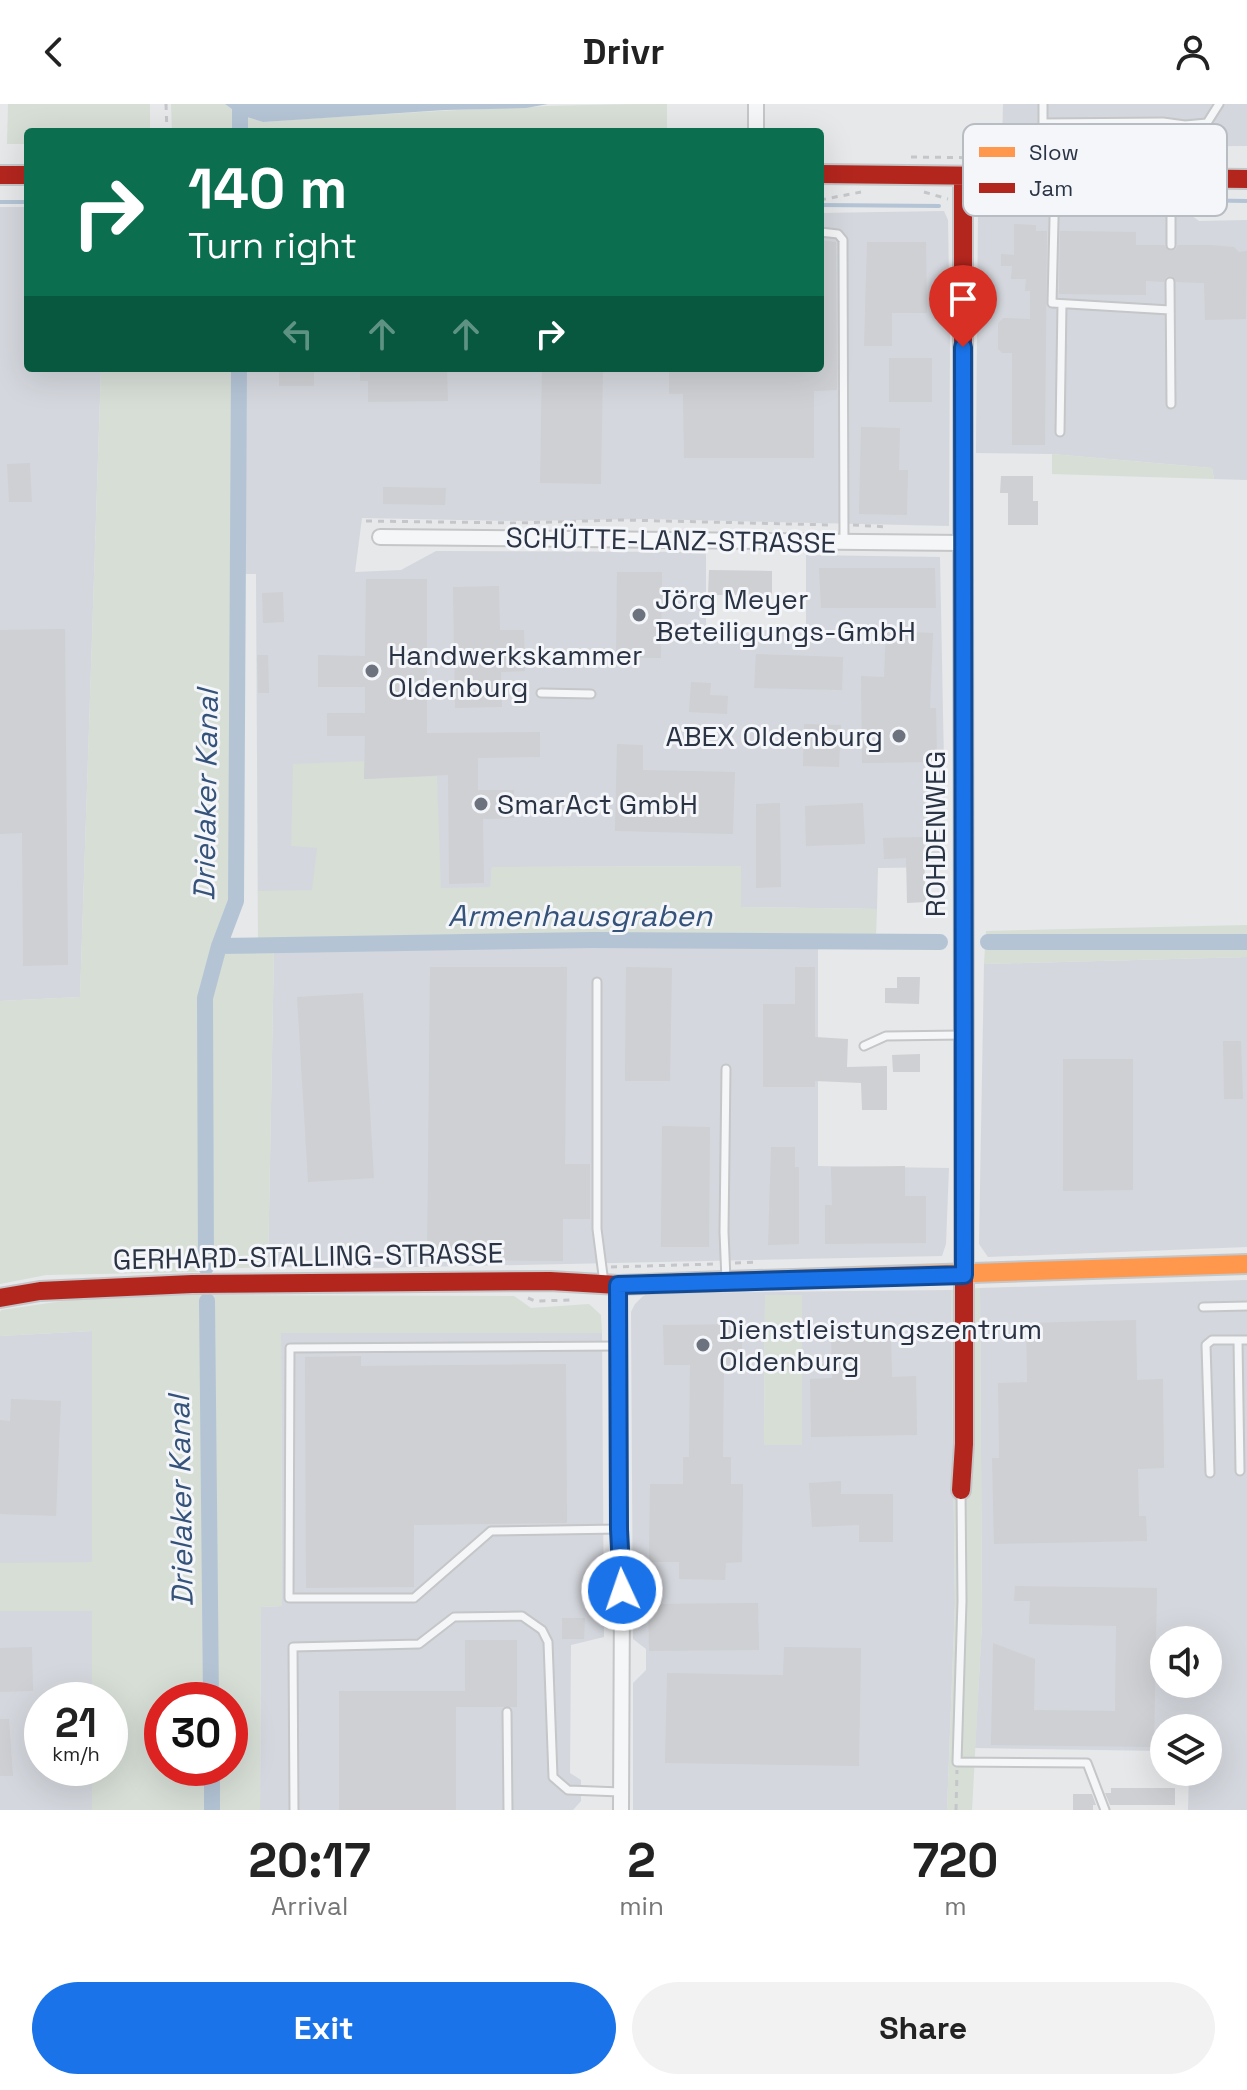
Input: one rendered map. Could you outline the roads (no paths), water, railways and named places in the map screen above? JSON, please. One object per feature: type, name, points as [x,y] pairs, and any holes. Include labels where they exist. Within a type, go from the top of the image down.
[{"type":"street","points":[[756,104],[756,128]]},
{"type":"street","points":[[824,174],[963,178]]},
{"type":"street","points":[[0,175],[24,175]]},
{"type":"street","name":"ROHDENWEG","points":[[961,1490],[964,1444],[963,178]]},
{"type":"street","name":"SCHÜTTE-LANZ-STRASSE","points":[[380,537],[963,543]]},
{"type":"street","name":"GERHARD-STALLING-STRASSE","points":[[0,1298],[40,1291],[192,1284],[550,1281],[726,1273],[964,1275],[1247,1264]]},
{"type":"street","points":[[609,1279],[619,1346],[621,1810]]},
{"type":"lane","points":[[1043,104],[1043,123],[1178,124]]},
{"type":"lane","points":[[1196,124],[1207,123],[1219,104]]},
{"type":"lane","points":[[1054,216],[1052,303],[1170,310]]},
{"type":"lane","points":[[1171,216],[1171,245]]},
{"type":"lane","points":[[824,232],[838,234],[843,240],[844,542]]},
{"type":"lane","points":[[1170,282],[1171,404]]},
{"type":"lane","points":[[1060,432],[1062,304]]},
{"type":"lane","points":[[541,693],[591,694]]},
{"type":"lane","points":[[597,982],[597,1229],[609,1279]]},
{"type":"lane","points":[[864,1046],[886,1036],[963,1035]]},
{"type":"lane","points":[[726,1069],[726,1273]]},
{"type":"lane","points":[[1203,1307],[1247,1306]]},
{"type":"lane","points":[[1210,1473],[1206,1345],[1212,1340],[1242,1341],[1240,1471]]},
{"type":"lane","points":[[619,1346],[290,1348],[289,1598],[414,1598],[491,1531],[619,1529]]},
{"type":"lane","points":[[961,1490],[962,1601],[957,1762],[1087,1763],[1105,1810]]},
{"type":"lane","points":[[294,1810],[293,1647],[419,1644],[454,1617],[522,1616],[542,1630],[548,1642],[553,1777],[568,1790],[621,1792]]},
{"type":"lane","points":[[507,1712],[508,1810]]},
{"type":"water","points":[[225,104],[548,104],[526,108],[263,122],[240,115]]},
{"type":"waterway","name":"Drielaker Kanal","points":[[240,104],[240,128]]},
{"type":"waterway","points":[[1227,201],[1247,201]]},
{"type":"waterway","points":[[0,202],[24,202]]},
{"type":"waterway","points":[[824,205],[939,206]]},
{"type":"waterway","name":"Drielaker Kanal","points":[[206,1267],[205,998],[219,946],[236,901],[239,372]]},
{"type":"waterway","name":"Armenhausgraben","points":[[219,946],[593,940],[940,942]]},
{"type":"waterway","name":"Armenhausgraben","points":[[988,942],[1247,942]]},
{"type":"waterway","name":"Drielaker Kanal","points":[[207,1301],[211,1682]]},
{"type":"waterway","name":"Drielaker Kanal","points":[[212,1786],[212,1810]]},
{"type":"place","name":"Jörg Meyer Beteiligungs-GmbH","points":[[639,615]]},
{"type":"place","name":"Handwerkskammer Oldenburg","points":[[372,671]]},
{"type":"place","name":"ABEX Oldenburg","points":[[899,736]]},
{"type":"place","name":"SmarAct GmbH","points":[[481,804]]},
{"type":"place","name":"Dienstleistungszentrum Oldenburg","points":[[703,1345]]}]
